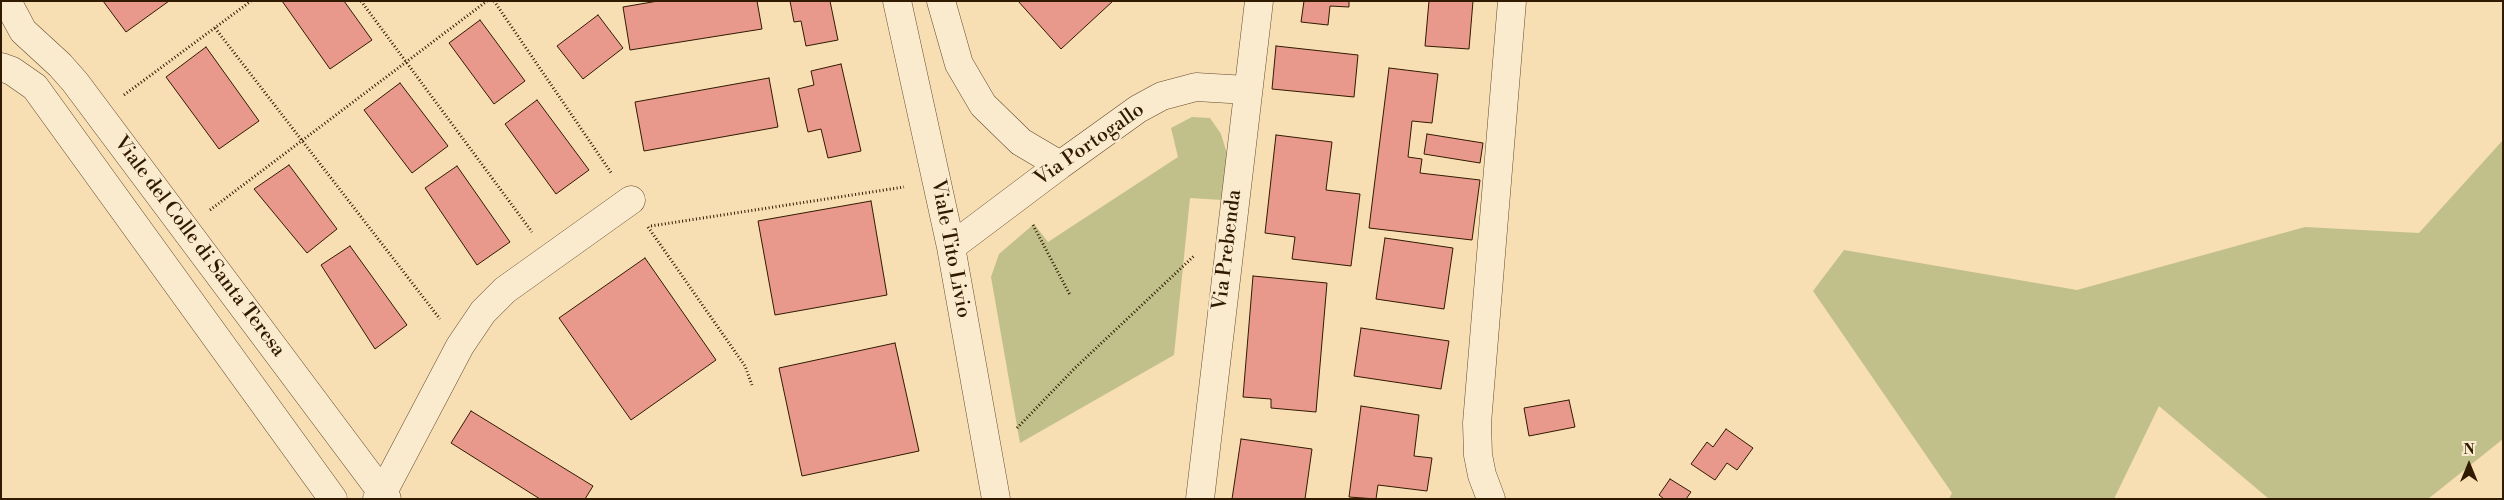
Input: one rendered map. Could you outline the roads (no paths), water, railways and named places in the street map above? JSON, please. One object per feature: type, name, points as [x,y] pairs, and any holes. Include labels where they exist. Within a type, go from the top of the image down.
[{"type":"street","points":[[1,31],[6,14],[6,1]]},
{"type":"street","name":"Viale del Colle di Santa Teresa","points":[[6,1],[23,31],[69,74],[382,497]]},
{"type":"street","name":"Viale Tito Livio","points":[[897,1],[950,247],[996,499]]},
{"type":"street","points":[[941,1],[960,64],[983,105],[1020,142],[1060,165]]},
{"type":"street","name":"Via Prebenda","points":[[1200,499],[1259,1]]},
{"type":"street","points":[[1491,499],[1478,455],[1477,423],[1512,1]]},
{"type":"street","name":"Viale del Colle di Santa Teresa","points":[[1,67],[19,75],[35,87],[333,499]]},
{"type":"street","name":"Via Portogallo","points":[[950,247],[1138,109],[1162,96],[1196,87],[1220,86],[1247,90]]},
{"type":"street","points":[[382,497],[460,346],[474,324],[493,301],[630,200]]}]
